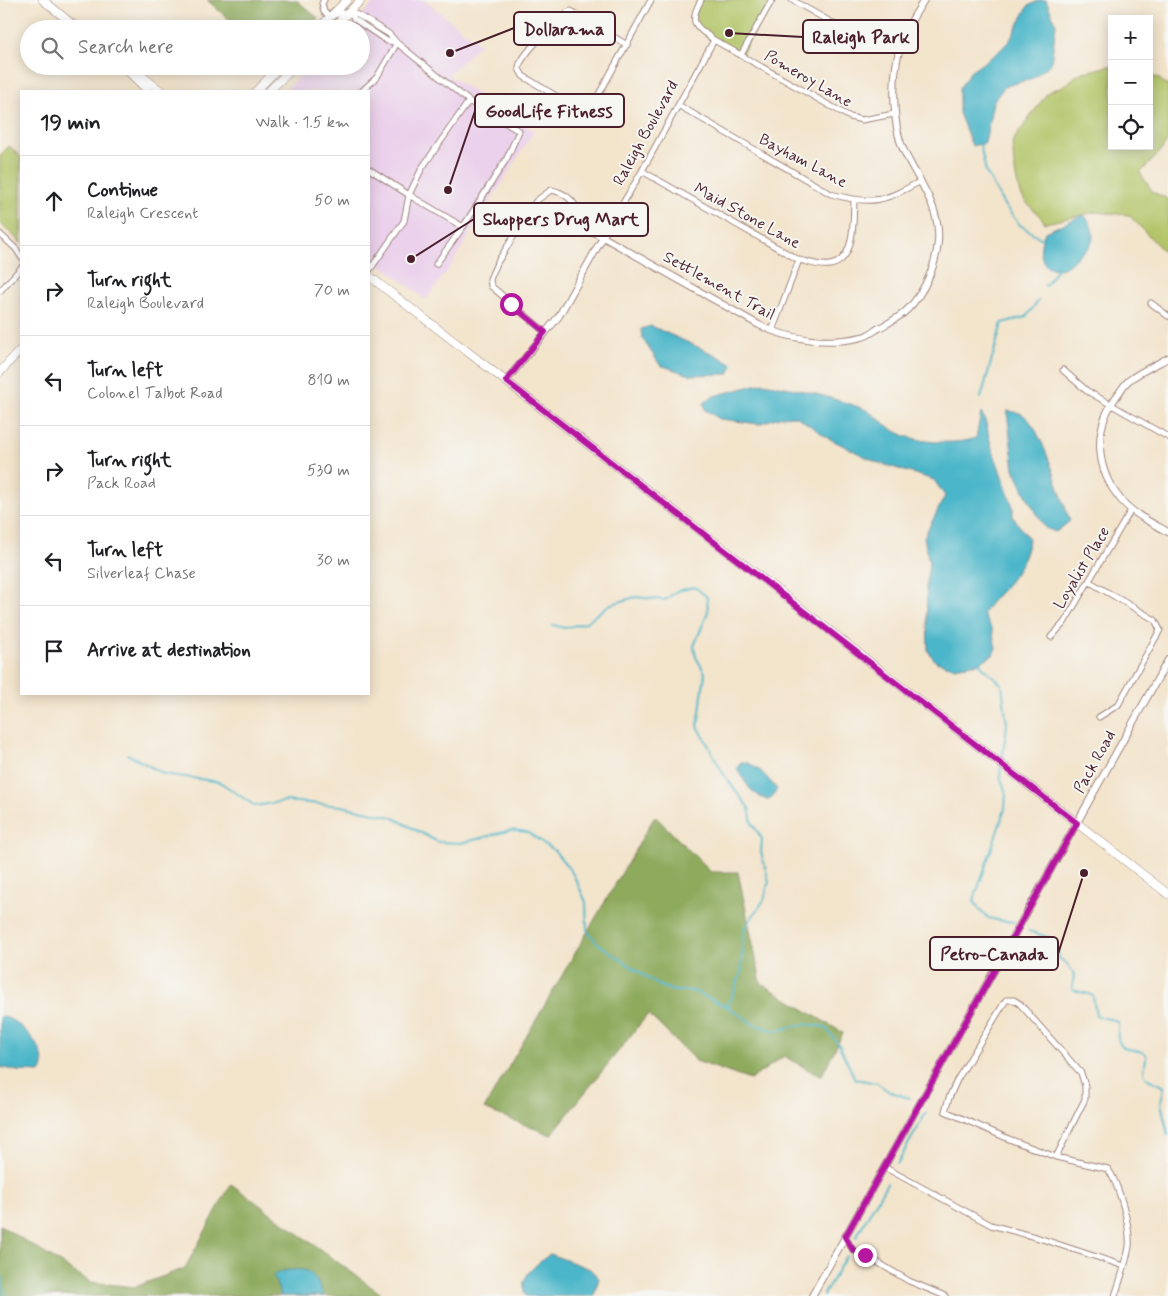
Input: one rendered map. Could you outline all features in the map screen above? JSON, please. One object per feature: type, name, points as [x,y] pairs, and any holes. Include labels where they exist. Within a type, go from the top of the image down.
[{"type":"main road","points":[[43,0],[67,20]]},
{"type":"main road","points":[[326,20],[347,0]]},
{"type":"main road","points":[[342,20],[361,0]]},
{"type":"main road","points":[[132,75],[147,90]]},
{"type":"main road","points":[[140,75],[160,90]]},
{"type":"main road","points":[[257,90],[271,75]]},
{"type":"main road","points":[[274,90],[287,75]]},
{"type":"main road","points":[[370,277],[1168,894]]},
{"type":"main road","points":[[0,372],[20,350]]},
{"type":"street","points":[[324,0],[322,3],[324,12],[330,16],[350,13],[356,20]]},
{"type":"street","points":[[627,45],[571,10],[562,15],[527,53],[520,63],[519,69],[523,76],[579,110],[587,110],[593,105],[627,45],[651,0]]},
{"type":"street","points":[[701,0],[694,12],[693,18],[697,27],[714,40]]},
{"type":"street","points":[[741,54],[772,0]]},
{"type":"street","points":[[792,0],[857,38],[899,50]]},
{"type":"street","name":"Settlement Trail","points":[[603,237],[772,331],[820,341],[836,341],[864,337],[894,321],[907,310],[921,291],[934,263],[939,241],[936,218],[930,197],[903,150],[894,114],[894,90],[899,50],[912,19],[924,0]]},
{"type":"street","points":[[370,30],[387,41],[395,42],[469,101],[519,131],[507,158],[463,227],[436,264]]},
{"type":"street","name":"Pomeroy Lane","points":[[714,40],[850,117],[862,120],[894,114]]},
{"type":"street","name":"Raleigh Boulevard","points":[[506,381],[559,316],[714,40]]},
{"type":"street","points":[[363,90],[377,77],[395,42]]},
{"type":"street","points":[[370,270],[404,221],[409,195],[422,168],[469,101]]},
{"type":"street","name":"Bayham Lane","points":[[678,105],[832,194],[854,200],[873,202],[900,193],[921,181]]},
{"type":"street","points":[[370,170],[463,227]]},
{"type":"street","name":"Maid Stone Lane","points":[[642,171],[799,260],[820,265],[832,265],[843,258],[848,251],[852,237],[854,200]]},
{"type":"street","points":[[545,332],[491,286],[490,279],[497,263],[536,201],[550,190],[557,191],[568,197],[578,210],[582,222],[587,228],[603,237]]},
{"type":"street","points":[[0,234],[20,255]]},
{"type":"street","points":[[772,331],[799,260]]},
{"type":"street","points":[[0,291],[20,269]]},
{"type":"street","points":[[1151,303],[1168,316]]},
{"type":"street","points":[[1168,358],[1127,382],[1111,404],[1100,432],[1100,460],[1113,489],[1131,510],[1168,532]]},
{"type":"street","points":[[1063,370],[1087,391],[1168,437]]},
{"type":"street","name":"Loyalist Place","points":[[1050,637],[1064,623],[1131,510]]},
{"type":"street","points":[[1090,582],[1155,620],[1160,630],[1118,705],[1099,717]]},
{"type":"street","name":"Pack Road","points":[[812,1296],[1168,660]]},
{"type":"street","points":[[1056,1156],[1085,1099],[1085,1086],[1081,1074],[1020,1004],[1014,1000],[1006,1000],[958,1080],[945,1111],[1008,1139],[1056,1156],[1108,1169],[1114,1178],[1120,1195],[1129,1245],[1115,1296]]},
{"type":"street","points":[[884,1168],[991,1225],[1124,1266]]},
{"type":"street","points":[[845,1237],[853,1250],[910,1281],[945,1296]]},
{"type":"shaded area","points":[[377,0],[424,0],[480,44],[448,75],[534,131],[450,267],[426,300],[370,256],[370,90],[286,90],[301,75],[370,75],[370,20],[357,20]]},
{"type":"green space","points":[[207,0],[296,0],[318,18],[316,20],[230,20]]},
{"type":"green space","points":[[701,0],[772,0],[741,55],[697,27],[695,12]]},
{"type":"green space","points":[[1108,66],[1108,150],[1153,150],[1153,76],[1168,86],[1168,140],[1160,152],[1140,173],[1153,192],[1168,199],[1168,256],[1129,215],[1096,212],[1045,223],[1029,206],[1019,190],[1012,142],[1048,92],[1063,86],[1080,73]]},
{"type":"green space","points":[[9,146],[20,156],[20,242],[0,223],[0,156]]},
{"type":"green space","points":[[655,816],[711,872],[738,872],[761,983],[843,1033],[821,1077],[784,1056],[750,1080],[696,1061],[648,1014],[551,1135],[484,1109]]},
{"type":"green space","points":[[231,1184],[384,1296],[0,1296],[0,1225],[90,1282],[135,1287],[185,1268]]},
{"type":"water","points":[[1040,0],[1046,0],[1056,24],[1051,64],[1033,78],[1004,87],[993,102],[985,143],[972,146],[959,113],[959,89],[970,72],[997,53],[1010,40],[1028,6]]},
{"type":"water","points":[[1084,215],[1091,225],[1093,233],[1090,246],[1065,267],[1057,269],[1046,266],[1043,262],[1041,249],[1045,232]]},
{"type":"water","points":[[651,326],[718,356],[733,365],[729,374],[690,375],[660,365],[642,338],[641,329]]},
{"type":"water","points":[[763,383],[835,399],[865,409],[890,428],[909,437],[928,441],[959,442],[976,438],[981,413],[985,419],[991,445],[1013,507],[1013,517],[1029,539],[1025,555],[1018,570],[989,604],[983,614],[992,629],[996,648],[993,655],[979,663],[954,667],[936,662],[928,651],[926,586],[929,563],[924,537],[945,496],[934,480],[876,462],[828,438],[796,416],[779,417],[759,424],[720,419],[705,410],[704,403],[714,396]]},
{"type":"water","points":[[1007,411],[1021,413],[1037,432],[1044,447],[1070,521],[1056,532],[1045,528],[1014,469]]},
{"type":"water","points":[[741,762],[752,765],[765,776],[777,789],[773,796],[767,800],[752,791],[737,768]]},
{"type":"water","points":[[0,1016],[16,1023],[38,1046],[43,1064],[41,1072],[17,1071],[0,1067]]},
{"type":"water","points":[[550,1254],[590,1269],[599,1278],[594,1296],[526,1296],[524,1283],[526,1277],[534,1267]]},
{"type":"water","points":[[288,1270],[302,1270],[311,1274],[317,1281],[324,1296],[281,1296],[273,1276]]},
{"type":"waterway","points":[[980,144],[986,172],[1004,205],[1020,225],[1042,239]]},
{"type":"waterway","points":[[1045,286],[1057,269]]},
{"type":"waterway","points":[[981,398],[1002,323],[1026,317],[1038,301]]},
{"type":"waterway","points":[[553,625],[564,628],[585,623],[609,605],[635,597],[665,600],[677,591],[695,587],[707,597],[708,612],[694,646],[696,657],[705,673],[698,726],[724,775],[749,808],[752,823],[762,839],[761,852],[769,882],[764,900],[744,929],[741,973],[728,1007]]},
{"type":"waterway","points":[[979,663],[1002,685],[1007,725],[1002,761]]},
{"type":"waterway","points":[[127,754],[164,774],[220,782],[255,806],[286,801],[342,806],[392,817],[438,842],[462,843],[511,830],[527,832],[555,851],[573,874],[586,902],[587,930],[597,943],[658,985],[673,991],[693,991],[728,1007],[753,1024],[775,1031],[805,1024],[825,1027],[839,1045],[855,1079],[877,1083],[888,1091],[909,1098]]},
{"type":"waterway","points":[[1001,766],[1000,776],[1006,793],[1005,809],[974,900],[985,916],[994,920],[1014,922]]},
{"type":"waterway","points":[[1029,931],[1050,938],[1057,944],[1059,958],[1067,964],[1074,974],[1072,988],[1093,996],[1096,1015],[1118,1022],[1118,1039],[1120,1044],[1123,1047],[1146,1054],[1145,1075],[1149,1080],[1164,1087],[1161,1103],[1168,1135]]},
{"type":"waterway","points":[[897,1164],[926,1113]]},
{"type":"waterway","points":[[856,1237],[887,1183]]},
{"type":"waterway","points":[[823,1296],[846,1256]]},
{"type":"waterway","points":[[0,1276],[2,1277],[5,1296]]},
{"type":"place","name":"Raleigh Park","points":[[729,33]]},
{"type":"place","name":"Dollarama","points":[[450,53]]},
{"type":"place","name":"GoodLife Fitness","points":[[448,190]]},
{"type":"place","name":"Shoppers Drug Mart","points":[[411,259]]},
{"type":"place","name":"Petro-Canada","points":[[1084,873]]},
{"type":"route","points":[[511,304],[545,332],[506,381],[1077,823],[845,1237],[853,1250],[865,1255]]}]
